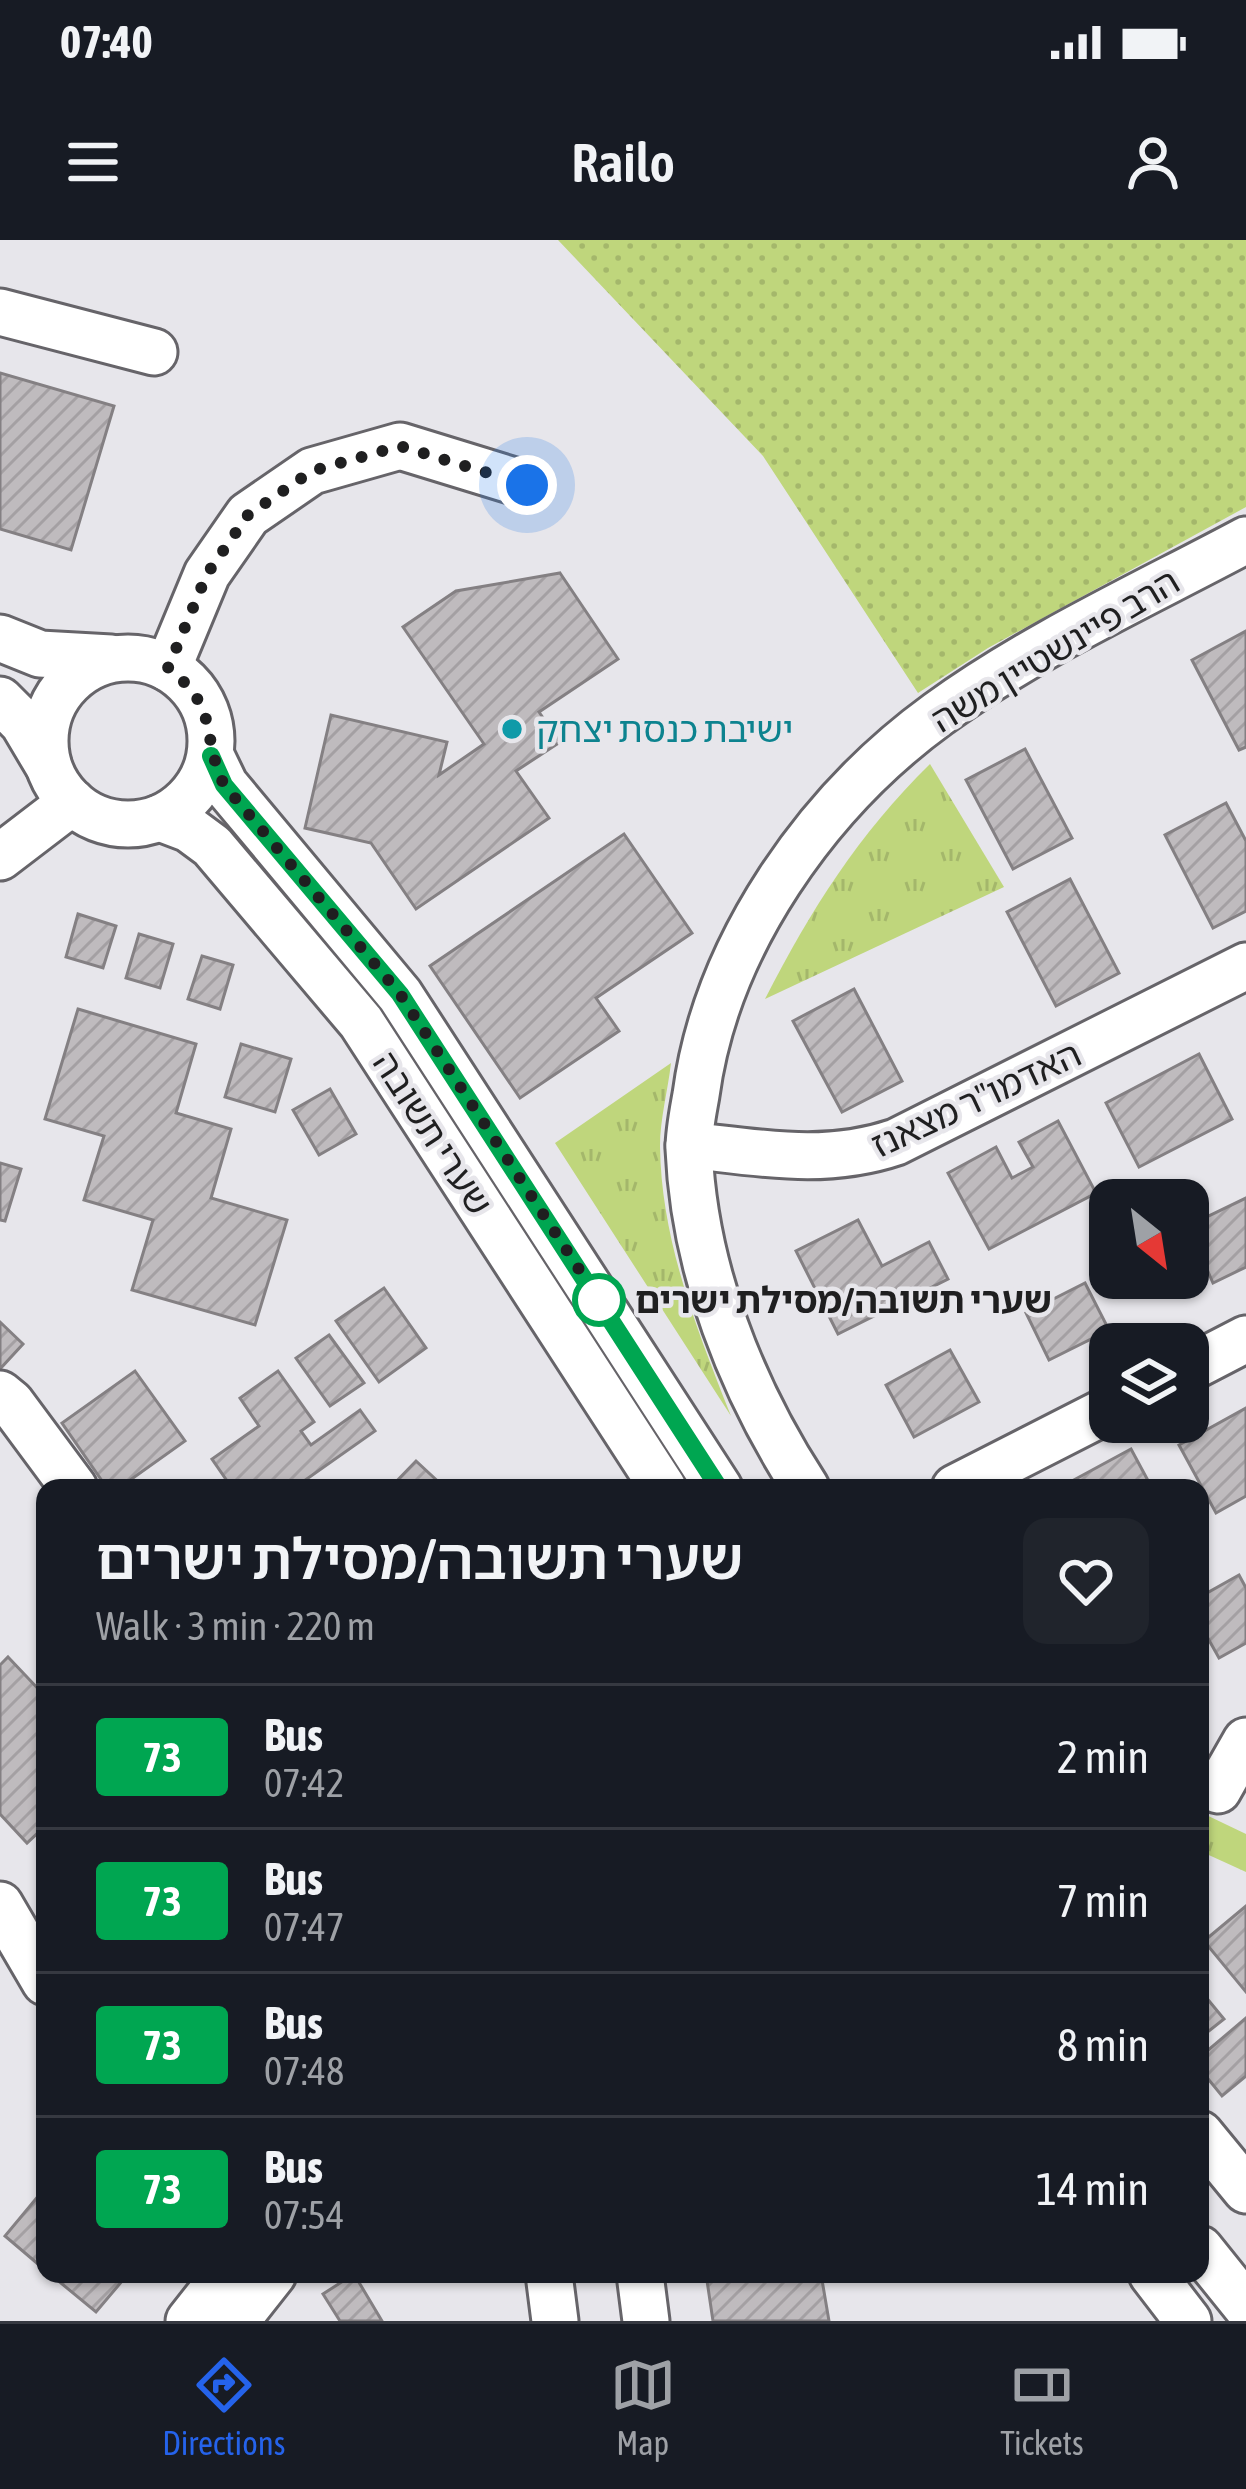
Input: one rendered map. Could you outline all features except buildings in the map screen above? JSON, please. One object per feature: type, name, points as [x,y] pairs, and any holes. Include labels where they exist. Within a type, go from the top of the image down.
[{"type":"street","points":[[0,312],[154,352]]},
{"type":"street","points":[[168,668],[207,574],[248,515],[312,471],[400,446],[527,485]]},
{"type":"street","name":"הרב פיינשטיין משה","points":[[801,1479],[757,1404],[725,1327],[699,1234],[689,1145],[699,1068],[720,997],[748,932],[843,799],[936,716],[1003,672],[1246,540]]},
{"type":"street","points":[[0,638],[40,654],[145,659],[168,668],[189,684],[204,705],[211,756],[201,782],[183,803],[160,818],[113,823],[91,816],[60,784],[23,723],[0,700]]},
{"type":"street","points":[[60,784],[45,741],[59,695],[96,665],[120,659]]},
{"type":"street","name":"שערי תשובה","points":[[211,756],[224,785],[400,994],[713,1479]]},
{"type":"street","points":[[0,857],[60,784]]},
{"type":"street","name":"שערי תשובה","points":[[160,818],[189,829],[212,846],[361,1022],[657,1479]]},
{"type":"street","name":"האדמו\"ר מצאנז","points":[[689,1145],[805,1157],[856,1155],[896,1142],[1246,966]]},
{"type":"street","points":[[1209,1358],[1246,1339]]},
{"type":"street","points":[[0,1394],[67,1479]]},
{"type":"street","points":[[972,1479],[1089,1419]]},
{"type":"street","points":[[1222,1791],[1246,1741]]},
{"type":"street","points":[[0,1906],[36,1967]]},
{"type":"street","points":[[1209,2145],[1246,2190]]},
{"type":"street","points":[[1209,2259],[1246,2306]]},
{"type":"street","points":[[190,2321],[219,2283]]},
{"type":"street","points":[[236,2321],[266,2283]]},
{"type":"street","points":[[550,2283],[555,2321]]},
{"type":"street","points":[[641,2283],[646,2321]]},
{"type":"street","points":[[1159,2283],[1188,2321]]},
{"type":"green space","points":[[558,240],[1246,240],[1246,507],[988,648],[918,693],[763,456]]},
{"type":"green space","points":[[930,764],[1004,887],[765,999],[838,874],[880,818]]},
{"type":"green space","points":[[671,1063],[660,1146],[667,1216],[694,1318],[731,1416],[555,1143]]},
{"type":"green space","points":[[1209,1816],[1246,1834],[1246,1872],[1209,1855]]},
{"type":"bus line","name":"73","points":[[211,756],[224,785],[400,994],[713,1479]]},
{"type":"place","name":"ישיבת כנסת יצחק","points":[[512,729]]},
{"type":"place","name":"שערי תשובה/מסילת ישרים","points":[[599,1300]]},
{"type":"route","points":[[527,485],[400,446],[312,471],[248,515],[207,574],[168,668],[189,684],[204,705],[211,756],[224,785],[400,994],[599,1300]]}]
